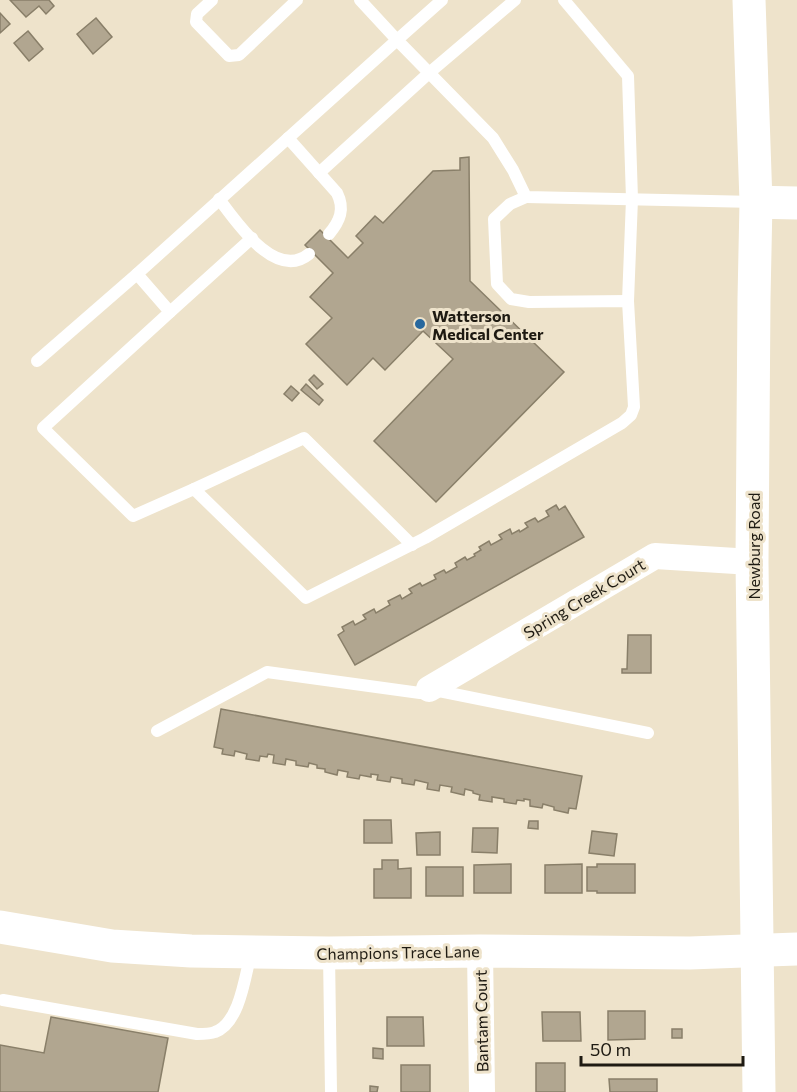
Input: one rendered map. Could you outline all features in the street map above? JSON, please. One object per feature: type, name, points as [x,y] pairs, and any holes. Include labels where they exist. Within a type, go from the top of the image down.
[{"type":"main road","name":"Newburg Road","points":[[749,0],[756,202],[752,562],[759,1092]]},
{"type":"main road","points":[[756,202],[797,203]]},
{"type":"main road","name":"Champions Trace Lane","points":[[0,927],[112,946],[251,952],[690,953],[797,949]]},
{"type":"street","name":"Spring Creek Court","points":[[429,689],[655,556],[752,562]]},
{"type":"street","name":"Bantam Court","points":[[480,951],[482,1092]]},
{"type":"lane","points":[[212,0],[197,14],[196,22],[229,56],[239,56],[297,0]]},
{"type":"lane","points":[[360,0],[493,138],[513,170],[526,197]]},
{"type":"lane","points":[[37,361],[442,0]]},
{"type":"lane","points":[[319,173],[429,73],[515,0]]},
{"type":"lane","points":[[194,489],[306,598],[412,545],[631,415],[634,407],[628,301],[632,199],[628,76],[564,0]]},
{"type":"lane","points":[[288,138],[337,193],[342,203],[341,215],[329,234]]},
{"type":"lane","points":[[628,301],[529,302],[511,299],[497,284],[494,219],[510,204],[526,197],[756,202]]},
{"type":"lane","points":[[219,200],[269,255],[281,261],[293,262],[309,254]]},
{"type":"lane","points":[[252,238],[44,428],[133,516],[304,438],[412,545]]},
{"type":"lane","points":[[137,274],[170,312]]},
{"type":"lane","points":[[157,731],[267,672],[420,693],[429,689],[648,733]]},
{"type":"lane","points":[[3,1000],[197,1034],[216,1032],[229,1022],[236,1010],[251,952]]},
{"type":"lane","points":[[329,953],[331,1092]]},
{"type":"building","points":[[10,0],[49,0],[54,6],[46,14],[39,6],[26,17]]},
{"type":"building","points":[[0,13],[10,24],[0,33]]},
{"type":"building","points":[[96,18],[112,37],[93,54],[77,34]]},
{"type":"building","points":[[28,31],[43,49],[29,61],[14,43]]},
{"type":"building","name":"Watterson Medical Center","points":[[469,157],[470,281],[564,372],[436,502],[374,441],[453,359],[423,331],[385,370],[373,358],[347,385],[306,344],[332,318],[310,297],[333,273],[305,245],[320,230],[348,258],[363,243],[356,236],[375,216],[383,223],[433,171],[460,170],[460,158]]},
{"type":"building","points":[[314,375],[323,384],[317,389],[309,380]]},
{"type":"building","points":[[306,384],[323,400],[319,405],[301,390]]},
{"type":"building","points":[[291,386],[299,393],[292,401],[284,394]]},
{"type":"building","points":[[556,505],[559,510],[565,506],[584,537],[355,665],[338,635],[344,631],[342,627],[353,621],[355,625],[366,619],[363,615],[374,609],[376,613],[390,605],[388,601],[400,595],[402,599],[412,593],[409,589],[420,583],[422,586],[436,579],[434,575],[444,570],[446,573],[457,567],[455,563],[465,557],[467,560],[475,556],[474,554],[481,550],[479,547],[489,541],[491,545],[502,539],[499,535],[510,529],[512,534],[519,530],[520,532],[528,527],[525,523],[535,518],[538,522],[549,516],[546,511]]},
{"type":"building","points":[[628,635],[651,635],[651,673],[622,673],[622,669],[627,669]]},
{"type":"building","points":[[221,709],[582,776],[576,809],[569,808],[568,813],[554,810],[554,807],[543,804],[542,808],[530,806],[530,800],[524,799],[524,801],[517,800],[516,804],[492,797],[492,802],[479,800],[480,795],[473,791],[465,789],[464,795],[451,792],[452,787],[440,785],[439,791],[427,789],[428,783],[415,780],[414,785],[402,783],[402,779],[391,777],[390,782],[377,780],[378,775],[371,774],[371,777],[360,775],[359,779],[347,777],[348,772],[338,770],[337,775],[325,772],[325,769],[317,768],[317,765],[309,763],[308,767],[296,765],[296,761],[286,759],[285,765],[273,763],[274,755],[268,754],[267,757],[260,756],[259,761],[246,759],[247,754],[235,751],[234,756],[222,754],[223,749],[214,747]]},
{"type":"building","points":[[364,820],[391,820],[392,843],[364,843]]},
{"type":"building","points":[[529,821],[538,821],[538,829],[528,828]]},
{"type":"building","points":[[473,828],[498,828],[497,853],[472,852]]},
{"type":"building","points":[[592,831],[617,834],[614,856],[589,853]]},
{"type":"building","points":[[440,832],[440,855],[417,855],[416,833]]},
{"type":"building","points":[[382,860],[398,860],[398,869],[411,868],[411,898],[374,898],[374,869],[382,869]]},
{"type":"building","points":[[511,864],[511,893],[474,893],[474,865]]},
{"type":"building","points":[[582,864],[582,893],[545,893],[545,865]]},
{"type":"building","points":[[597,864],[635,864],[635,893],[587,891],[587,867],[597,867]]},
{"type":"building","points":[[426,867],[463,867],[463,896],[426,896]]},
{"type":"building","points":[[608,1011],[645,1011],[645,1039],[608,1040]]},
{"type":"building","points":[[542,1012],[580,1012],[581,1041],[543,1041]]},
{"type":"building","points":[[51,1017],[168,1038],[158,1092],[0,1092],[0,1045],[44,1053]]},
{"type":"building","points":[[387,1017],[423,1017],[424,1046],[387,1046]]},
{"type":"building","points":[[672,1029],[682,1029],[682,1038],[672,1038]]},
{"type":"building","points":[[373,1048],[383,1049],[383,1059],[373,1058]]},
{"type":"building","points":[[536,1063],[565,1063],[565,1092],[536,1092]]},
{"type":"building","points":[[401,1065],[430,1065],[430,1092],[401,1092]]},
{"type":"building","points":[[609,1079],[657,1079],[657,1092],[610,1092]]},
{"type":"building","points":[[370,1086],[378,1087],[377,1092],[370,1092]]},
{"type":"place","name":"Watterson Medical Center","points":[[420,324]]}]
